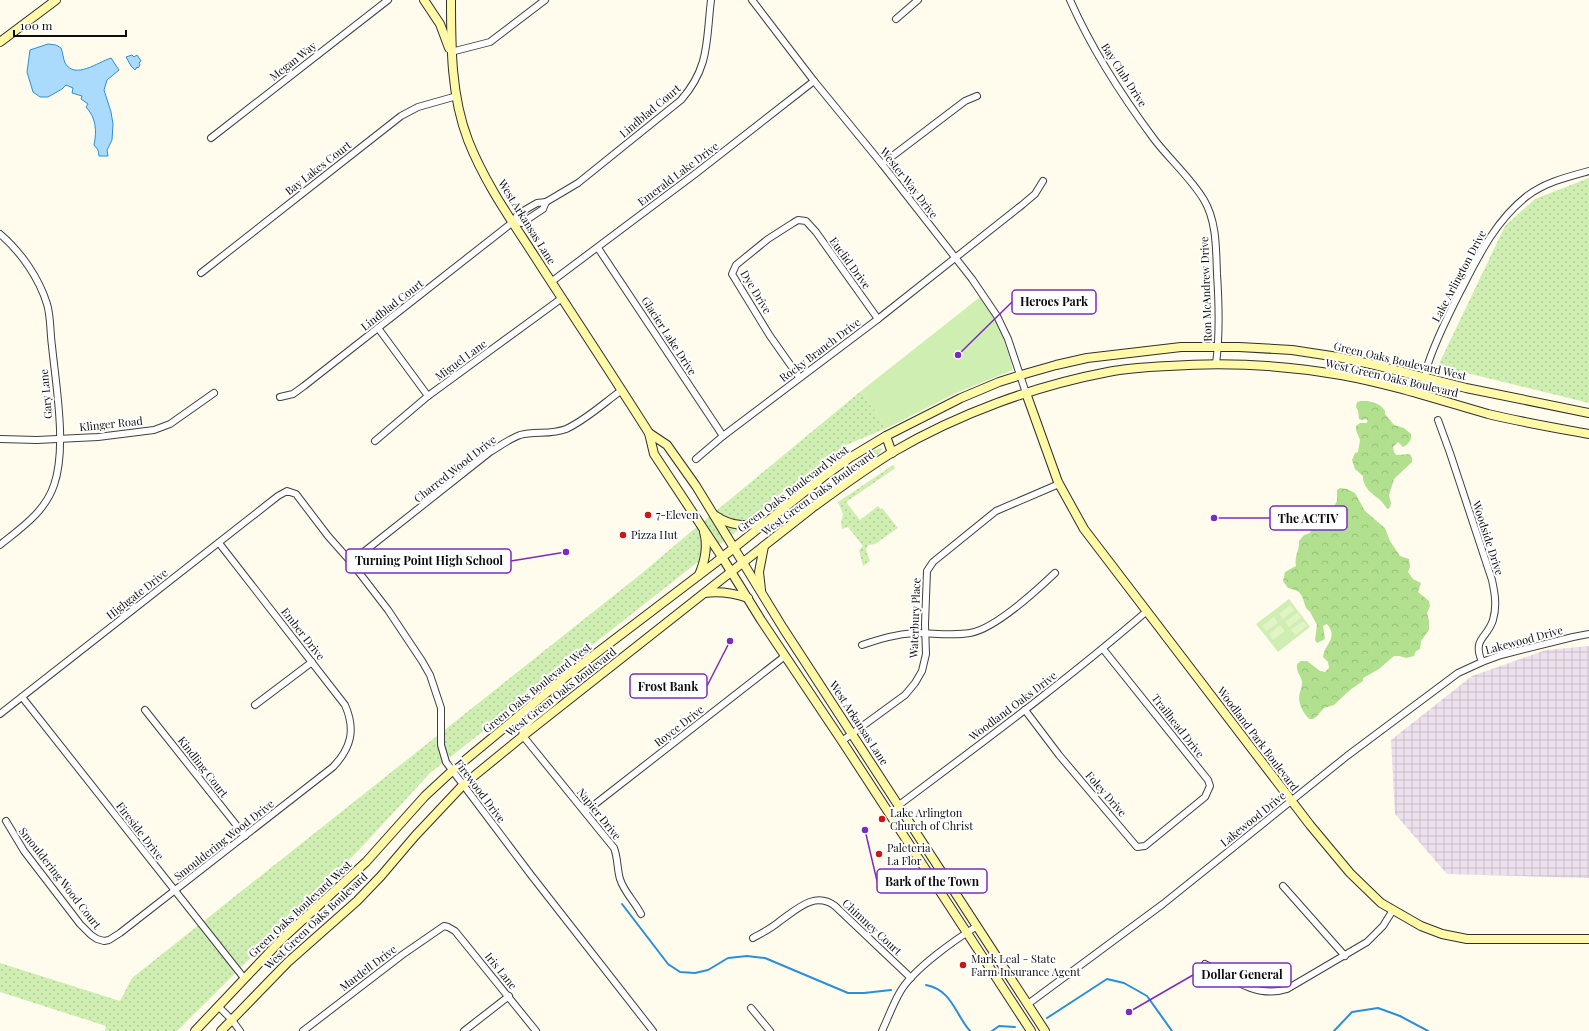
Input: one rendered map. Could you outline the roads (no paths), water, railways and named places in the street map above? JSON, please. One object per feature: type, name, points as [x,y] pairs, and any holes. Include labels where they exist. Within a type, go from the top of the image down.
[{"type":"main road","points":[[0,42],[56,0]]},
{"type":"main road","points":[[424,0],[440,24],[451,52]]},
{"type":"main road","name":"West Arkansas Lane","points":[[451,0],[451,52],[457,96],[468,140],[481,169],[551,282],[649,433],[654,454],[702,525],[785,656],[814,698],[1030,1031]]},
{"type":"main road","name":"Green Oaks Boulevard West","points":[[196,1031],[282,939],[366,862],[425,796],[452,771],[561,681],[734,548],[823,477],[851,457],[886,436],[961,398],[999,382],[1021,375],[1056,365],[1104,355],[1181,347],[1218,346],[1292,350],[1338,357],[1466,388],[1589,413]]},
{"type":"main road","name":"West Green Oaks Boulevard","points":[[221,1031],[288,962],[357,901],[463,785],[742,563],[828,497],[892,453],[946,426],[1026,393],[1109,371],[1141,367],[1216,364],[1294,368],[1342,375],[1424,394],[1490,414],[1589,434]]},
{"type":"main road","name":"Woodland Park Boulevard","points":[[1026,393],[1059,484],[1084,529],[1292,800],[1350,873],[1381,903],[1420,926],[1442,934],[1466,939],[1589,939]]},
{"type":"main road","name":"West Arkansas Lane","points":[[649,433],[666,445],[696,486],[783,628],[1045,1031]]},
{"type":"main road","points":[[886,436],[892,453]]},
{"type":"main road","points":[[714,515],[734,525],[742,526],[765,523]]},
{"type":"main road","points":[[698,576],[702,568],[706,551],[706,542],[702,525]]},
{"type":"main road","points":[[761,590],[759,572],[764,546]]},
{"type":"main road","points":[[704,593],[719,591],[733,593],[748,598]]},
{"type":"main road","points":[[523,736],[524,727],[558,696],[562,690],[563,685],[561,681]]},
{"type":"main road","points":[[814,698],[824,691]]},
{"type":"street","name":"Megan Way","points":[[211,138],[388,0]]},
{"type":"street","points":[[451,52],[490,42],[545,0]]},
{"type":"street","name":"Lindblad Court","points":[[280,397],[293,394],[304,386],[513,222],[518,214],[537,203],[546,202],[578,183],[681,100],[691,89],[699,74],[706,55],[711,0]]},
{"type":"street","name":"Wester Way Drive","points":[[752,0],[814,81],[956,258],[997,316],[1008,339],[1026,393]]},
{"type":"street","points":[[896,19],[918,0]]},
{"type":"street","name":"Bay Club Drive","points":[[1070,0],[1113,80],[1168,156]]},
{"type":"street","name":"Emerald Lake Drive","points":[[551,282],[598,248],[814,81]]},
{"type":"street","name":"Bay Lakes Court","points":[[201,273],[401,116],[418,107],[457,96]]},
{"type":"street","points":[[882,164],[965,102],[977,96]]},
{"type":"street","name":"Ron McAndrew Drive","points":[[1168,156],[1205,200],[1215,234],[1218,299],[1218,346],[1216,364]]},
{"type":"street","name":"Lake Arlington Drive","points":[[1424,394],[1427,367],[1444,323],[1482,249],[1499,224],[1527,196],[1540,188],[1552,182],[1589,172]]},
{"type":"street","name":"Rocky Branch Drive","points":[[696,459],[723,436],[878,319],[1022,205],[1035,194],[1042,181]]},
{"type":"street","name":"Lindblad Court","points":[[513,222],[522,223],[543,209],[546,202]]},
{"type":"street","name":"Euclid Drive","points":[[803,220],[816,232],[878,319]]},
{"type":"street","name":"Dye Drive","points":[[799,378],[770,336],[732,274],[736,265],[768,239],[793,223],[803,220]]},
{"type":"street","name":"Gary Lane","points":[[0,234],[26,262],[41,288],[48,306],[59,410],[59,460],[54,485],[44,505],[32,520],[0,545]]},
{"type":"street","name":"Glacier Lake Drive","points":[[598,248],[723,436]]},
{"type":"street","name":"Miguel Lane","points":[[375,441],[428,396],[562,298]]},
{"type":"street","points":[[378,328],[428,396]]},
{"type":"street","name":"Charred Wood Drive","points":[[351,562],[490,452],[507,441],[520,435],[554,432],[566,429],[576,424],[622,390]]},
{"type":"street","name":"Klinger Road","points":[[0,439],[59,439],[98,437],[154,430],[163,428],[214,394]]},
{"type":"street","name":"Woodside Drive","points":[[1438,420],[1492,580],[1496,600],[1492,621],[1480,641],[1477,652],[1482,662]]},
{"type":"street","name":"Waterbury Place","points":[[842,741],[905,694],[915,683],[922,671],[926,654],[927,571],[933,562],[996,511],[1059,484]]},
{"type":"street","name":"Firewood Drive","points":[[287,491],[296,494],[328,536],[351,562],[388,610],[430,675],[441,708],[441,744],[446,762],[452,771],[653,1031]]},
{"type":"street","name":"Highgate Drive","points":[[0,714],[258,511],[287,491]]},
{"type":"street","name":"Ember Drive","points":[[219,543],[345,705],[350,716],[352,731],[348,745]]},
{"type":"street","points":[[862,646],[892,636],[926,633],[971,633],[987,627],[1033,593],[1055,573]]},
{"type":"street","name":"Woodland Oaks Drive","points":[[891,816],[899,805],[1103,649],[1147,611]]},
{"type":"street","name":"Lakewood Drive","points":[[1028,1004],[1163,904],[1347,756],[1458,673],[1502,655],[1589,634]]},
{"type":"street","name":"Trailhead Drive","points":[[1103,649],[1208,780],[1210,786],[1205,796],[1183,814]]},
{"type":"street","name":"Royce Drive","points":[[585,812],[785,656]]},
{"type":"street","points":[[255,705],[312,662]]},
{"type":"street","name":"Fireside Drive","points":[[22,697],[244,978]]},
{"type":"street","name":"Kindling Court","points":[[145,710],[245,836]]},
{"type":"street","name":"Foley Drive","points":[[1025,710],[1059,755],[1137,847],[1145,846],[1183,814]]},
{"type":"street","name":"Napier Drive","points":[[523,736],[614,848],[620,879],[625,890],[641,914]]},
{"type":"street","name":"Smouldering Wood Drive","points":[[104,941],[109,940],[120,933],[333,767],[342,757],[348,745]]},
{"type":"street","name":"Smouldering Wood Court","points":[[6,821],[24,851],[80,924],[96,940],[104,941]]},
{"type":"street","points":[[1283,886],[1345,956]]},
{"type":"street","name":"Chimney Court","points":[[753,938],[808,902],[820,900],[830,902],[912,978]]},
{"type":"street","points":[[1205,964],[1257,991],[1278,992],[1345,956],[1367,942],[1377,934],[1393,910]]},
{"type":"street","name":"Mardell Drive","points":[[303,1031],[438,929],[444,926],[448,927]]},
{"type":"street","points":[[882,1031],[901,990],[938,954],[977,926]]},
{"type":"street","name":"Iris Lane","points":[[448,927],[455,931],[536,1031]]},
{"type":"street","points":[[464,1031],[509,996]]},
{"type":"street","points":[[218,1006],[232,1020],[240,1031]]},
{"type":"street","points":[[751,1008],[770,1031]]},
{"type":"water","points":[[48,44],[56,45],[61,48],[65,63],[69,68],[81,70],[111,58],[119,70],[107,80],[104,90],[113,124],[112,140],[107,150],[108,156],[99,156],[98,150],[94,145],[95,124],[92,115],[86,107],[88,104],[81,99],[82,96],[72,93],[73,88],[66,85],[48,97],[40,97],[33,92],[27,72],[30,50]]},
{"type":"water","points":[[132,55],[134,57],[137,55],[141,61],[138,68],[137,67],[135,70],[126,57]]},
{"type":"waterway","points":[[622,904],[668,964],[680,972],[695,973],[708,970],[728,958],[747,956],[765,958],[848,993],[891,990]]},
{"type":"waterway","points":[[1047,1018],[1107,979],[1124,983],[1147,996],[1172,1031]]},
{"type":"waterway","points":[[926,985],[935,988],[947,997],[970,1031]]},
{"type":"waterway","points":[[1334,1031],[1352,1012],[1378,1008],[1400,1016],[1428,1031]]},
{"type":"waterway","points":[[992,1031],[999,1026],[1015,1027]]},
{"type":"place","name":"Heroes Park","points":[[958,355]]},
{"type":"place","name":"7-Eleven","points":[[648,515]]},
{"type":"place","name":"The ACTIV","points":[[1214,518]]},
{"type":"place","name":"Pizza Hut","points":[[623,535]]},
{"type":"place","name":"Turning Point High School","points":[[566,552]]},
{"type":"place","name":"Frost Bank","points":[[730,641]]},
{"type":"place","name":"Lake Arlington Church of Christ","points":[[882,819]]},
{"type":"place","name":"Bark of the Town","points":[[865,830]]},
{"type":"place","name":"Paleteria La Flor","points":[[879,854]]},
{"type":"place","name":"Mark Leal - State Farm Insurance Agent","points":[[963,965]]},
{"type":"place","name":"Dollar General","points":[[1129,1012]]}]
